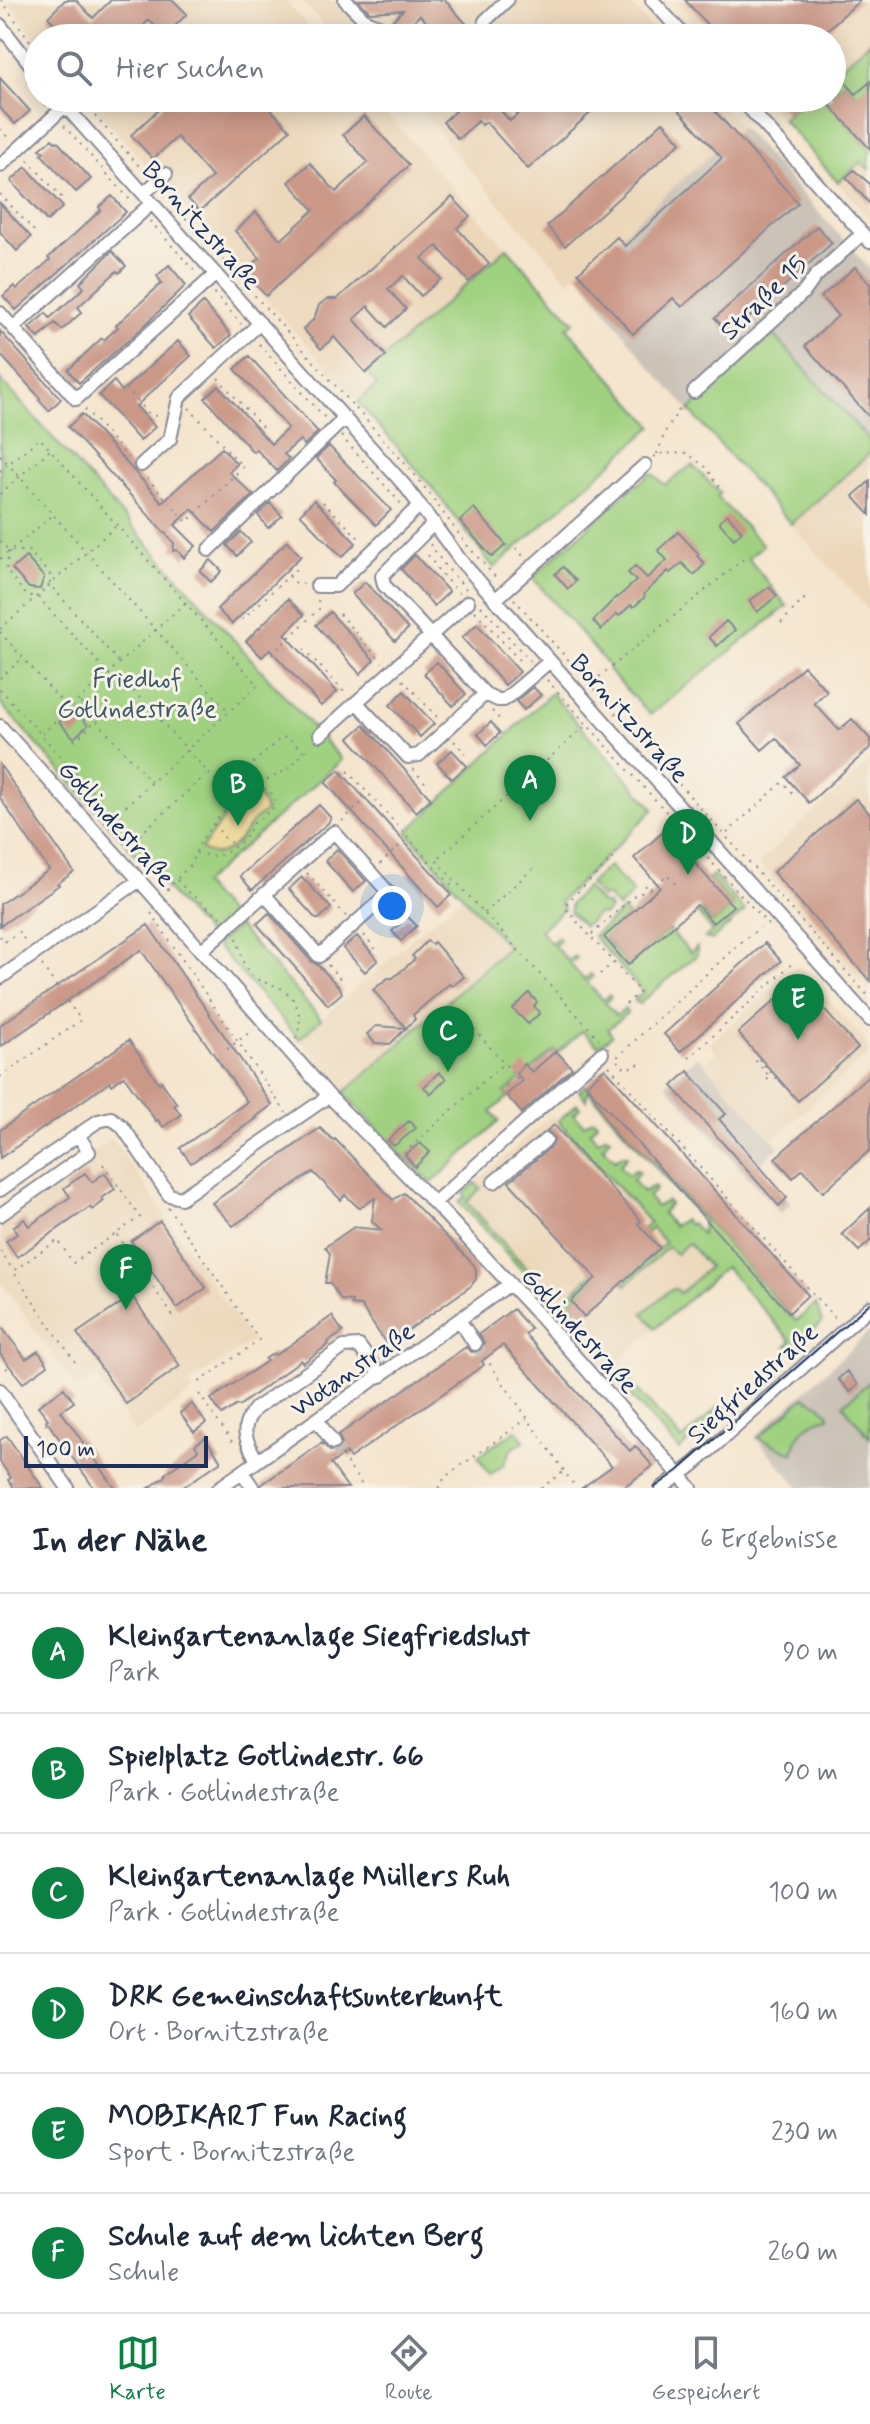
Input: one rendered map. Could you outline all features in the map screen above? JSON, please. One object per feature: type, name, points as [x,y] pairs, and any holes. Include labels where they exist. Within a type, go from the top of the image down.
[{"type":"street","points":[[345,0],[373,24]]},
{"type":"street","points":[[485,21],[507,0]]},
{"type":"street","points":[[652,0],[673,24]]},
{"type":"street","points":[[0,25],[24,56]]},
{"type":"street","points":[[0,166],[52,112]]},
{"type":"street","name":"Bornitzstraße","points":[[70,112],[345,418],[420,505],[461,561],[495,600],[870,1020]]},
{"type":"street","points":[[753,112],[866,238]]},
{"type":"street","points":[[13,328],[148,198],[155,184],[166,174]]},
{"type":"street","name":"Straße 15","points":[[694,392],[805,291],[815,277],[866,238]]},
{"type":"street","points":[[0,313],[76,399],[216,274]]},
{"type":"street","points":[[141,465],[170,439],[179,398],[260,323]]},
{"type":"street","points":[[209,550],[345,418]]},
{"type":"street","points":[[495,600],[645,465]]},
{"type":"street","points":[[317,586],[336,586],[420,505]]},
{"type":"street","points":[[352,699],[408,757],[419,755],[485,694],[381,581],[386,571],[434,523]]},
{"type":"street","points":[[320,735],[352,699],[392,671],[468,602]]},
{"type":"street","name":"Bornitzstraße","points":[[485,694],[498,700],[510,696],[550,661]]},
{"type":"street","name":"Gotlindestraße","points":[[0,726],[329,1096],[510,1284],[691,1488]]},
{"type":"street","points":[[201,951],[298,863],[334,832],[389,893],[319,956],[264,894]]},
{"type":"street","points":[[0,978],[140,880]]},
{"type":"street","points":[[434,1203],[604,1058]]},
{"type":"street","points":[[0,1190],[98,1121],[111,1118],[122,1126],[169,1195],[181,1198],[329,1096]]},
{"type":"street","points":[[0,1215],[89,1152],[78,1135]]},
{"type":"street","points":[[494,1182],[546,1140]]},
{"type":"street","name":"Wotanstraße","points":[[219,1488],[510,1284]]},
{"type":"street","name":"Siegfriedstraße","points":[[662,1488],[680,1475],[793,1368],[870,1307]]},
{"type":"street","points":[[460,1321],[475,1344]]},
{"type":"street","points":[[253,1488],[246,1428],[250,1414],[256,1408],[344,1347],[359,1346],[381,1376]]},
{"type":"street","points":[[0,1390],[68,1488]]},
{"type":"street","points":[[0,1416],[12,1408]]},
{"type":"street","points":[[317,1420],[333,1443]]},
{"type":"path","points":[[1,0],[24,32]]},
{"type":"path","points":[[91,112],[417,477],[467,545],[506,590],[870,998]]},
{"type":"path","points":[[0,129],[64,200]]},
{"type":"path","points":[[0,194],[36,233]]},
{"type":"path","points":[[210,369],[263,428]]},
{"type":"path","points":[[126,388],[149,414],[174,421]]},
{"type":"path","points":[[148,479],[187,522],[243,467],[179,398]]},
{"type":"path","points":[[76,399],[129,457]]},
{"type":"path","points":[[645,465],[657,454],[666,430],[682,405]]},
{"type":"path","points":[[0,471],[40,438],[258,685],[115,816]]},
{"type":"path","points":[[0,494],[50,450]]},
{"type":"path","points":[[657,454],[687,453],[707,468],[720,488]]},
{"type":"path","points":[[0,455],[229,712]]},
{"type":"path","points":[[323,502],[372,552]]},
{"type":"path","points":[[0,559],[53,515]]},
{"type":"path","points":[[68,709],[0,631],[117,525]]},
{"type":"path","points":[[0,541],[9,551],[29,551],[50,575],[50,585],[120,663]]},
{"type":"path","points":[[9,551],[6,570],[27,596],[37,596],[109,674],[120,676],[223,789]]},
{"type":"path","points":[[593,682],[746,557]]},
{"type":"path","points":[[242,620],[297,568]]},
{"type":"path","points":[[272,654],[319,609],[317,586],[296,583],[289,576]]},
{"type":"path","points":[[781,623],[807,596]]},
{"type":"path","points":[[41,735],[185,603]]},
{"type":"path","points":[[339,614],[466,754]]},
{"type":"path","points":[[304,649],[352,699]]},
{"type":"path","points":[[0,678],[23,658]]},
{"type":"path","points":[[0,689],[135,839],[208,773]]},
{"type":"path","points":[[79,701],[151,783]]},
{"type":"path","points":[[74,706],[92,725],[74,741]]},
{"type":"path","points":[[584,727],[436,860],[599,1039]]},
{"type":"path","points":[[292,1122],[151,915],[150,905],[190,865],[213,824],[227,808],[247,789],[287,770],[320,735]]},
{"type":"path","points":[[227,808],[218,799],[223,789],[281,738],[288,737],[304,752]]},
{"type":"path","points":[[408,757],[410,766],[429,787]]},
{"type":"path","points":[[348,771],[452,886]]},
{"type":"path","points":[[727,833],[783,782],[793,793],[798,790]]},
{"type":"path","points":[[196,853],[216,857],[237,845],[244,840],[253,824],[274,807],[272,793],[256,785]]},
{"type":"path","points":[[334,832],[370,796]]},
{"type":"path","points":[[213,824],[227,841],[237,845]]},
{"type":"path","points":[[370,872],[408,838]]},
{"type":"path","points":[[618,854],[567,902],[566,909],[640,992],[626,1004]]},
{"type":"path","points":[[298,863],[378,952]]},
{"type":"path","points":[[484,913],[536,866]]},
{"type":"path","points":[[590,936],[635,895],[649,890],[667,875],[677,886]]},
{"type":"path","points":[[177,880],[229,926],[238,939],[243,963],[249,973],[286,991],[296,1005],[301,1025],[296,1038]]},
{"type":"path","points":[[645,885],[649,890]]},
{"type":"path","points":[[639,1064],[626,1069],[615,1059],[742,941],[760,928]]},
{"type":"path","points":[[0,936],[4,942],[19,932],[59,990]]},
{"type":"path","points":[[319,956],[343,982]]},
{"type":"path","points":[[689,1058],[795,961]]},
{"type":"path","points":[[600,974],[613,962]]},
{"type":"path","points":[[0,1077],[81,1020],[64,997]]},
{"type":"path","points":[[458,1011],[518,1079]]},
{"type":"path","points":[[227,1049],[263,1021]]},
{"type":"path","points":[[604,1058],[835,1318]]},
{"type":"path","points":[[767,1080],[770,1077],[755,1060],[758,1058],[780,1081],[773,1087]]},
{"type":"path","points":[[394,1162],[504,1063]]},
{"type":"path","points":[[13,1271],[58,1240],[73,1263],[140,1217],[93,1149],[89,1152]]},
{"type":"path","points":[[169,1195],[166,1205],[259,1340],[198,1383]]},
{"type":"path","points":[[116,1234],[173,1316]]},
{"type":"path","points":[[0,1251],[75,1362]]},
{"type":"path","points":[[485,1357],[576,1488]]},
{"type":"path","points":[[199,1394],[250,1466]]},
{"type":"path","points":[[439,1488],[445,1477],[528,1419]]},
{"type":"path","points":[[342,1456],[364,1488]]},
{"type":"path","points":[[541,1488],[564,1471]]},
{"type":"shaded area","points":[[7,0],[284,0],[306,24],[25,24]]},
{"type":"shaded area","points":[[301,0],[626,0],[648,24],[322,24]]},
{"type":"shaded area","points":[[675,0],[870,0],[870,218],[775,112],[846,112],[846,24],[696,24]]},
{"type":"shaded area","points":[[99,112],[385,112],[507,248],[367,373],[378,385],[358,402]]},
{"type":"shaded area","points":[[424,112],[728,112],[741,127],[569,281],[454,152]]},
{"type":"shaded area","points":[[741,127],[870,269],[870,441],[773,334],[689,410],[648,365],[578,273]]},
{"type":"shaded area","points":[[870,453],[870,612],[791,524]]},
{"type":"shaded area","points":[[870,761],[870,990],[758,863]]},
{"type":"shaded area","points":[[462,895],[509,946],[346,1091],[299,1039]]},
{"type":"shaded area","points":[[798,965],[865,1041],[870,1053],[773,1139],[704,1062],[716,1052],[710,1044]]},
{"type":"shaded area","points":[[698,1056],[779,1147],[758,1166],[791,1203],[780,1213],[666,1084]]},
{"type":"shaded area","points":[[552,1115],[668,1244],[691,1223],[728,1264],[608,1371],[580,1329],[459,1202],[466,1196],[464,1193]]},
{"type":"shaded area","points":[[112,1138],[251,1341],[189,1383],[195,1391],[135,1433],[95,1375],[76,1389],[0,1280],[0,1216]]},
{"type":"shaded area","points":[[870,1331],[870,1488],[800,1488],[755,1437]]},
{"type":"green space","points":[[870,41],[870,82],[859,97],[846,83],[846,62]]},
{"type":"green space","points":[[790,112],[837,112],[870,149],[869,169],[861,162],[838,182],[782,119]]},
{"type":"green space","points":[[507,248],[574,322],[567,328],[653,426],[494,568],[432,487],[358,402],[377,385],[367,373]]},
{"type":"green space","points":[[773,334],[870,441],[870,453],[791,524],[689,410]]},
{"type":"green space","name":"Friedhof Gotlindestraße","points":[[0,379],[342,760],[202,884],[230,916],[208,935],[0,703]]},
{"type":"green space","points":[[692,465],[720,493],[717,497],[763,545],[748,558],[787,606],[650,715],[609,671],[608,665],[532,577],[652,473],[665,485]]},
{"type":"green space","points":[[551,693],[654,809],[560,902],[564,909],[540,930],[551,943],[558,937],[560,940],[554,946],[568,961],[575,956],[577,958],[570,964],[584,980],[591,974],[593,977],[587,983],[603,1000],[609,995],[611,997],[605,1003],[616,1016],[625,1009],[627,1013],[608,1029],[612,1036],[598,1046],[582,1031],[505,1093],[508,1097],[491,1112],[499,1121],[432,1183],[406,1160],[344,1093],[508,947],[407,832]]},
{"type":"green space","points":[[609,866],[633,893],[618,908],[606,895],[602,898],[589,884]]},
{"type":"green space","points":[[713,875],[745,911],[712,940],[705,938],[712,931],[698,913],[701,910],[713,923],[733,906],[709,878]]},
{"type":"green space","points":[[586,887],[610,909],[584,926],[570,913],[570,904]]},
{"type":"green space","points":[[623,910],[628,916],[604,938],[628,965],[669,929],[690,953],[697,947],[697,955],[639,1004],[634,1001],[643,992],[593,936]]},
{"type":"green space","points":[[238,926],[321,1019],[299,1039],[216,945]]},
{"type":"green space","points":[[586,1085],[796,1321],[816,1304],[822,1323],[794,1347],[786,1346],[791,1341],[725,1267],[656,1328],[643,1313],[671,1289],[680,1293],[709,1267],[688,1243],[676,1254],[668,1247],[626,1285],[623,1281],[665,1243],[652,1228],[613,1263],[610,1259],[650,1223],[558,1121],[577,1104],[580,1108],[574,1114],[584,1125],[594,1119],[597,1123],[590,1132],[598,1141],[605,1136],[610,1138],[603,1147],[615,1160],[622,1155],[627,1156],[620,1166],[628,1175],[635,1170],[640,1171],[633,1180],[643,1192],[654,1186],[656,1189],[648,1197],[656,1207],[667,1201],[670,1204],[662,1213],[673,1226],[684,1220],[702,1234],[703,1221],[588,1090],[586,1100],[579,1091]]},
{"type":"green space","points":[[475,1183],[481,1188],[467,1202],[547,1291],[544,1294],[459,1202]]},
{"type":"green space","points":[[604,1264],[608,1268],[571,1301],[576,1307],[570,1313],[588,1333],[585,1336],[562,1310],[566,1298]]},
{"type":"green space","points":[[619,1369],[682,1440],[719,1406],[728,1407],[679,1450],[612,1375]]},
{"type":"green space","points":[[870,1381],[870,1438],[843,1405]]},
{"type":"green space","points":[[804,1397],[819,1404],[829,1417],[815,1421],[805,1429],[793,1453],[758,1438]]},
{"type":"green space","points":[[516,1430],[524,1441],[511,1450],[504,1464],[490,1475],[478,1456]]},
{"type":"sand","points":[[253,793],[266,811],[226,851],[214,854],[201,850],[224,818]]},
{"type":"building","points":[[65,0],[76,0],[93,18],[111,0],[173,0],[187,14],[177,24],[153,24],[149,20],[145,24],[55,24],[48,17]]},
{"type":"building","points":[[358,0],[445,0],[466,24],[428,24],[420,15],[410,24],[393,24],[391,22],[403,10],[370,12]]},
{"type":"building","points":[[685,0],[860,0],[833,24],[706,24]]},
{"type":"building","points":[[0,78],[24,104],[24,112],[29,112],[15,124],[0,108]]},
{"type":"building","points":[[870,82],[870,149],[836,112],[846,112],[846,83],[856,94]]},
{"type":"building","points":[[156,112],[273,112],[290,130],[200,211],[188,199],[212,177],[177,137],[153,159],[131,135]]},
{"type":"building","points":[[454,112],[502,112],[510,121],[520,112],[591,112],[528,169],[486,122],[482,125],[478,121],[458,139],[443,122]]},
{"type":"building","points":[[681,112],[716,112],[798,203],[682,307],[673,298],[633,334],[578,273],[617,237],[625,246],[722,158]]},
{"type":"building","points":[[364,116],[409,165],[266,296],[244,272],[260,258],[235,231],[256,212],[281,240],[314,210],[289,182],[310,163],[336,192],[368,162],[343,135]]},
{"type":"building","points":[[663,122],[681,142],[565,246],[547,226]]},
{"type":"building","points":[[52,139],[91,179],[76,192],[41,154],[44,152],[40,149]]},
{"type":"building","points":[[26,167],[63,207],[47,221],[11,181]]},
{"type":"building","points":[[854,170],[870,184],[870,204],[846,177]]},
{"type":"building","points":[[112,196],[126,212],[16,310],[3,296],[14,286],[17,289],[50,260],[48,258],[101,210],[99,207]]},
{"type":"building","points":[[452,197],[470,216],[457,228],[489,264],[469,282],[437,246],[422,258],[441,279],[421,296],[403,276],[388,289],[406,309],[387,327],[368,306],[354,319],[386,356],[366,373],[334,337],[321,349],[303,329],[314,319],[319,305],[327,299],[337,299]]},
{"type":"building","points":[[0,203],[31,237],[17,251],[0,232]]},
{"type":"building","points":[[817,226],[832,243],[730,335],[715,318]]},
{"type":"building","points":[[112,251],[126,266],[78,307],[82,312],[62,330],[55,323],[39,338],[29,328],[46,313],[50,318],[84,288],[80,283]]},
{"type":"building","points":[[169,265],[186,285],[79,383],[68,370],[102,338],[104,340],[162,283],[157,276]]},
{"type":"building","points":[[855,267],[870,284],[870,418],[805,346],[838,316],[821,297]]},
{"type":"building","points":[[203,303],[231,335],[216,348],[188,317]]},
{"type":"building","points":[[0,331],[61,399],[49,411],[0,354]]},
{"type":"building","points":[[178,341],[191,356],[136,406],[155,427],[140,441],[99,395],[114,381],[122,391]]},
{"type":"building","points":[[249,356],[318,432],[304,445],[300,440],[284,454],[289,459],[277,471],[256,449],[253,452],[205,398],[219,386],[271,444],[288,428],[235,369]]},
{"type":"building","points":[[82,414],[162,502],[222,448],[237,464],[229,472],[253,495],[214,532],[192,509],[175,525],[196,546],[184,558],[177,550],[173,551],[174,543],[68,427]]},
{"type":"building","points":[[329,446],[391,510],[376,525],[334,482],[336,480],[316,458]]},
{"type":"building","points":[[870,481],[870,515],[853,496]]},
{"type":"building","points":[[314,500],[356,543],[342,557],[300,514]]},
{"type":"building","points":[[270,503],[282,516],[268,528],[258,515]]},
{"type":"building","points":[[474,508],[506,545],[492,557],[460,521]]},
{"type":"building","points":[[727,514],[742,531],[734,539],[719,522]]},
{"type":"building","points":[[241,532],[251,542],[237,556],[227,545]]},
{"type":"building","points":[[678,532],[705,564],[694,575],[682,563],[670,573],[668,571],[645,593],[644,598],[619,616],[617,614],[601,630],[593,621],[636,581],[628,573],[635,566],[647,578],[667,560],[658,550]]},
{"type":"building","points":[[287,541],[301,556],[232,624],[217,609]]},
{"type":"building","points":[[415,555],[449,592],[434,606],[401,569]]},
{"type":"building","points":[[26,557],[44,577],[40,589],[29,588],[12,569]]},
{"type":"building","points":[[211,560],[222,571],[211,582],[200,571]]},
{"type":"building","points":[[563,567],[576,581],[568,589],[555,574]]},
{"type":"building","points":[[365,582],[408,629],[395,641],[352,594]]},
{"type":"building","points":[[769,587],[777,596],[757,612],[749,601]]},
{"type":"building","points":[[288,599],[304,615],[285,634],[337,692],[321,706],[270,649],[262,657],[246,641]]},
{"type":"building","points":[[330,612],[374,660],[360,674],[316,625]]},
{"type":"building","points":[[726,621],[735,630],[717,646],[709,637]]},
{"type":"building","points":[[477,624],[520,672],[505,685],[462,638]]},
{"type":"building","points":[[437,662],[466,694],[453,706],[424,674]]},
{"type":"building","points":[[804,666],[827,691],[814,703],[839,730],[852,719],[870,739],[870,748],[809,803],[786,777],[800,765],[776,738],[762,750],[739,724]]},
{"type":"building","points":[[533,687],[541,695],[524,710],[516,701]]},
{"type":"building","points":[[404,691],[434,724],[420,737],[390,705]]},
{"type":"building","points":[[74,710],[88,725],[74,738],[59,722]]},
{"type":"building","points":[[491,722],[500,733],[487,745],[478,734]]},
{"type":"building","points":[[364,725],[431,799],[416,812],[349,738]]},
{"type":"building","points":[[452,750],[467,766],[452,779],[437,763]]},
{"type":"building","points":[[0,765],[74,872],[0,926],[0,904],[49,870],[0,798]]},
{"type":"building","points":[[339,770],[449,891],[451,895],[438,907],[325,782]]},
{"type":"building","points":[[856,799],[870,814],[870,981],[773,872]]},
{"type":"building","points":[[319,805],[331,818],[328,823],[252,890],[240,876]]},
{"type":"building","points":[[665,830],[733,906],[713,923],[697,905],[628,965],[604,937],[660,887],[634,858]]},
{"type":"building","points":[[337,849],[366,881],[353,892],[325,861]]},
{"type":"building","points":[[302,877],[331,908],[319,919],[289,889]]},
{"type":"building","points":[[269,913],[312,962],[340,988],[342,993],[328,1005],[257,924]]},
{"type":"building","points":[[408,917],[417,926],[401,941],[392,931]]},
{"type":"building","points":[[148,925],[272,1105],[191,1163],[180,1148],[247,1102],[141,950],[0,1047],[0,1025]]},
{"type":"building","points":[[357,936],[378,960],[365,972],[343,948]]},
{"type":"building","points":[[427,941],[434,942],[464,977],[452,986],[449,984],[413,1015],[415,1019],[406,1028],[373,990],[415,959],[412,956]]},
{"type":"building","points":[[765,943],[781,961],[680,1052],[664,1034]]},
{"type":"building","points":[[798,980],[858,1048],[798,1101],[738,1033]]},
{"type":"building","points":[[529,993],[537,1002],[534,1006],[540,1013],[528,1024],[513,1009]]},
{"type":"building","points":[[376,1026],[406,1028],[390,1044],[375,1043],[367,1034]]},
{"type":"building","points":[[129,1040],[177,1104],[174,1105],[181,1115],[163,1127],[124,1076],[112,1085],[110,1082],[0,1158],[0,1130]]},
{"type":"building","points":[[556,1051],[572,1068],[522,1113],[506,1095],[522,1081],[516,1073],[524,1064],[532,1072]]},
{"type":"building","points":[[605,1068],[808,1295],[789,1313],[586,1085]]},
{"type":"building","points":[[688,1071],[726,1114],[719,1119],[787,1198],[779,1206],[672,1086]]},
{"type":"building","points":[[439,1072],[446,1079],[431,1094],[424,1087]]},
{"type":"building","points":[[870,1074],[870,1150],[823,1192],[803,1169],[793,1178],[775,1158]]},
{"type":"building","points":[[409,1121],[416,1128],[394,1146],[388,1140]]},
{"type":"building","points":[[554,1125],[641,1221],[638,1224],[660,1248],[584,1317],[571,1301],[596,1278],[509,1182],[552,1146],[555,1138],[547,1131]]},
{"type":"building","points":[[320,1128],[335,1139],[393,1200],[404,1193],[474,1265],[476,1271],[476,1279],[471,1286],[387,1345],[361,1306],[341,1300],[330,1283],[325,1283],[330,1254],[325,1247],[354,1227],[381,1230],[372,1221],[375,1198],[359,1208],[345,1195],[341,1200],[313,1172],[233,1226],[212,1203]]},
{"type":"building","points":[[420,1143],[430,1152],[415,1167],[405,1155]]},
{"type":"building","points":[[85,1173],[92,1182],[105,1173],[115,1189],[92,1210],[90,1207],[17,1257],[6,1241],[17,1234],[13,1227],[24,1219],[29,1226],[70,1197],[64,1188]]},
{"type":"building","points":[[870,1208],[870,1241],[859,1251],[842,1234]]},
{"type":"building","points":[[160,1221],[206,1288],[177,1308],[131,1241]]},
{"type":"building","points":[[132,1296],[180,1366],[126,1404],[77,1333]]},
{"type":"building","points":[[513,1309],[531,1329],[525,1334],[630,1451],[635,1446],[653,1466],[622,1488],[582,1488],[612,1466],[503,1345],[482,1361],[484,1365],[350,1458],[346,1453],[331,1464],[348,1488],[262,1488],[261,1485],[322,1443],[330,1451],[339,1450],[342,1443],[338,1435],[466,1347],[472,1352],[481,1351],[484,1343],[479,1334]]},
{"type":"building","points":[[332,1316],[343,1332],[303,1363],[301,1360],[222,1415],[211,1399],[267,1361],[265,1359],[274,1353],[276,1355]]},
{"type":"building","points":[[0,1325],[26,1359],[38,1351],[48,1365],[23,1383],[0,1354]]},
{"type":"building","points":[[847,1371],[858,1385],[850,1392],[838,1379]]},
{"type":"building","points":[[64,1388],[74,1402],[61,1411],[115,1488],[94,1488],[38,1406]]},
{"type":"building","points":[[192,1404],[206,1423],[194,1432],[180,1413]]},
{"type":"building","points":[[7,1436],[43,1488],[14,1488],[8,1480],[11,1478],[0,1462],[0,1440]]},
{"type":"building","points":[[205,1438],[221,1461],[182,1488],[149,1488],[198,1450],[195,1445]]},
{"type":"tunnel","points":[[475,1344],[485,1357]]},
{"type":"tunnel","points":[[333,1443],[342,1456]]},
{"type":"tram line","points":[[654,1488],[678,1471],[870,1303]]},
{"type":"place","name":"Kleingartenanlage Siegfriedslust","points":[[530,821]]},
{"type":"place","name":"Spielplatz Gotlindestr. 66","points":[[238,826]]},
{"type":"place","name":"DRK Gemeinschaftsunterkunft","points":[[688,875]]},
{"type":"place","name":"MOBIKART Fun Racing","points":[[798,1040]]},
{"type":"place","name":"Kleingartenanlage Müllers Ruh","points":[[448,1072]]},
{"type":"place","name":"Schule auf dem lichten Berg","points":[[126,1310]]}]
